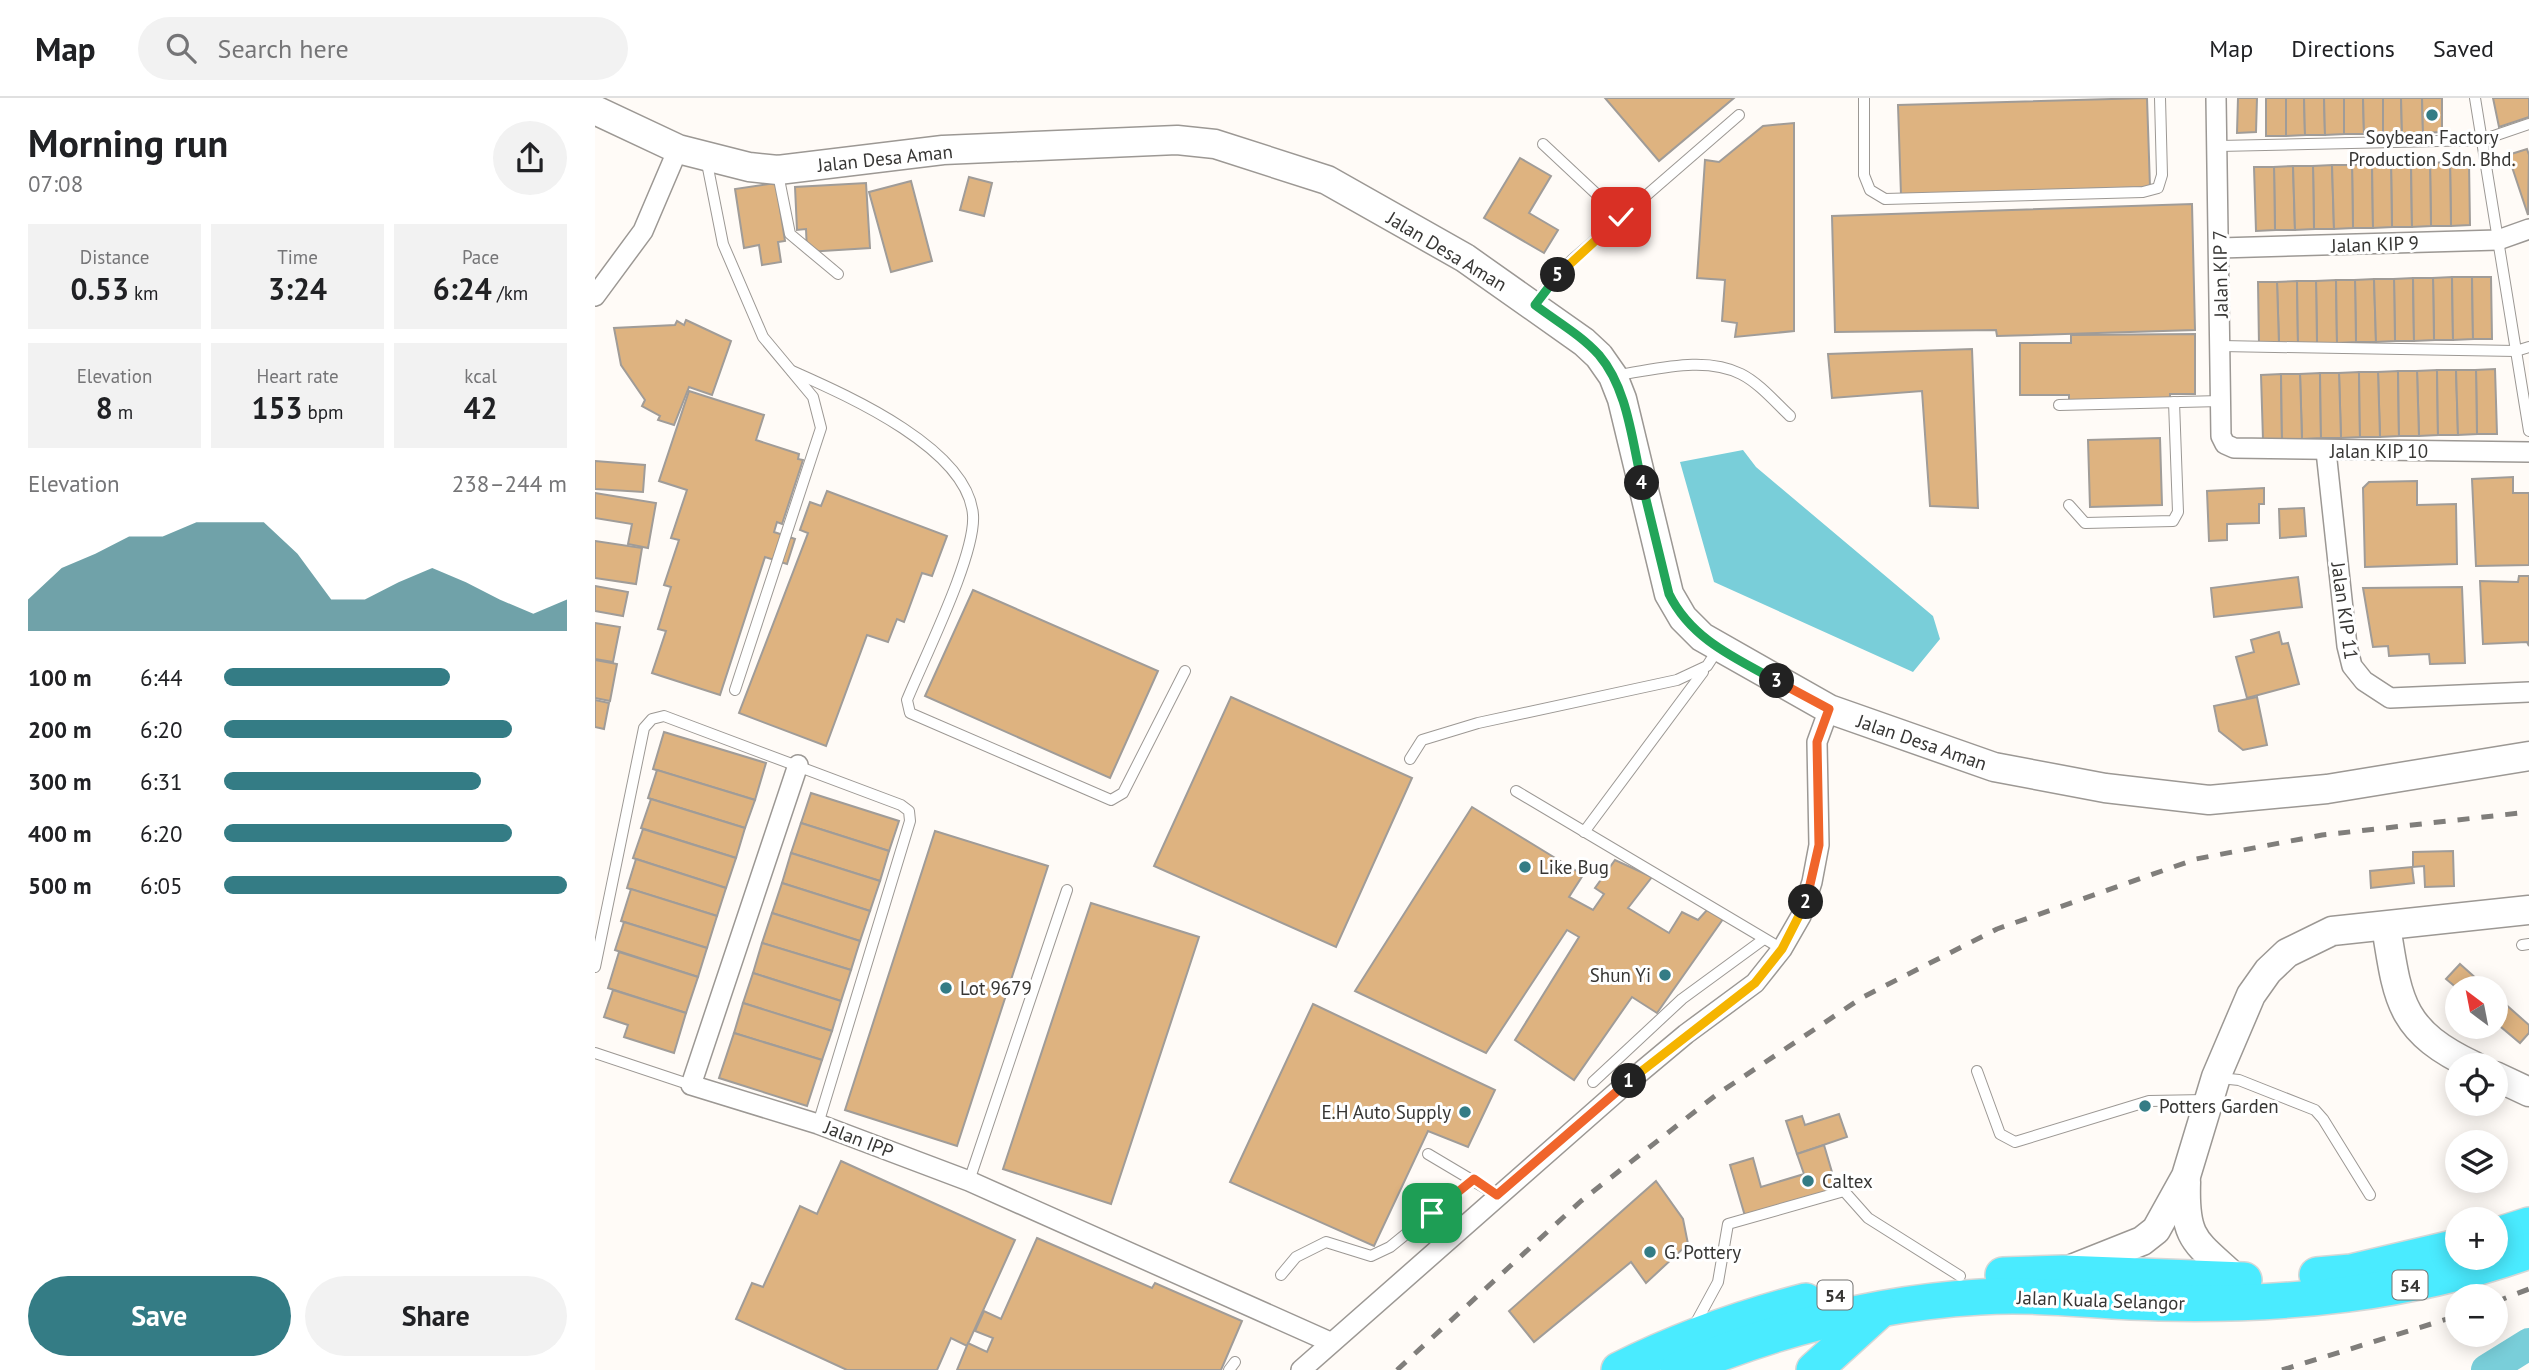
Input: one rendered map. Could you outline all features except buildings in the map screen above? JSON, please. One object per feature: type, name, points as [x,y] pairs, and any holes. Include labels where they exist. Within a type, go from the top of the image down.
[{"type":"highway","name":"Jalan Kuala Selangor","points":[[1678,1370],[1776,1334],[1831,1319],[1981,1297],[2157,1303],[2287,1303],[2358,1295],[2433,1281],[2518,1231]]},
{"type":"highway","name":"Jalan Kuala Selangor","points":[[1619,1370],[1688,1338],[1743,1318],[1822,1297],[1921,1279],[2063,1273],[2237,1280],[2351,1272],[2445,1250]]},
{"type":"highway","points":[[1814,1370],[1880,1310]]},
{"type":"street","name":"Jalan KIP 7","points":[[2216,98],[2219,146],[2221,436],[2229,447]]},
{"type":"street","name":"Jalan Desa Aman","points":[[595,110],[678,149],[706,158],[778,170],[943,150],[1177,140],[1215,144],[1327,180],[1465,258],[1535,305],[1599,356],[1613,376],[1622,399],[1669,594],[1683,618],[1713,657],[1829,709],[1994,767],[2105,788],[2209,800],[2327,789],[2529,756]]},
{"type":"street","points":[[595,296],[643,230],[678,149]]},
{"type":"street","name":"Jalan KIP 9","points":[[2220,248],[2498,240],[2529,229]]},
{"type":"street","name":"Jalan KIP 10","points":[[2229,447],[2326,451],[2529,452]]},
{"type":"street","name":"Jalan KIP 11","points":[[2326,451],[2351,666],[2364,681],[2390,698],[2529,692]]},
{"type":"street","points":[[1301,1370],[1497,1195],[1686,1034],[1755,983],[1782,949],[1801,916],[1812,883],[1819,845],[1817,742],[1829,709]]},
{"type":"street","points":[[691,1085],[799,765]]},
{"type":"street","points":[[2063,1273],[2142,1241],[2156,1230],[2186,1176],[2212,1089],[2251,995],[2268,971],[2287,953],[2332,931],[2529,910]]},
{"type":"street","points":[[2386,926],[2395,982],[2404,1007],[2428,1040],[2446,1053]]},
{"type":"street","points":[[2508,1082],[2529,1092]]},
{"type":"street","name":"Jalan IPP","points":[[691,1085],[818,1124],[969,1181],[1330,1342]]},
{"type":"street","points":[[2186,1176],[2185,1219],[2191,1234],[2237,1280]]},
{"type":"lane","points":[[1864,98],[1864,175],[1870,190],[1885,199],[2143,192],[2158,188],[2162,175],[2160,98]]},
{"type":"lane","points":[[2475,98],[2529,431]]},
{"type":"lane","points":[[1535,305],[1551,282],[1621,217],[1739,115]]},
{"type":"lane","points":[[2219,146],[2482,140],[2529,124]]},
{"type":"lane","points":[[1543,144],[1621,217]]},
{"type":"lane","points":[[706,158],[723,244],[763,338],[813,397],[821,428],[735,690]]},
{"type":"lane","points":[[778,170],[790,234],[838,274]]},
{"type":"lane","points":[[2221,346],[2516,351],[2529,346]]},
{"type":"lane","points":[[1613,376],[1687,365],[1714,366],[1740,373],[1790,416]]},
{"type":"lane","points":[[792,371],[858,401],[898,425],[957,473],[970,496],[973,517],[966,557],[907,700],[910,713],[1111,800],[1122,793],[1185,671]]},
{"type":"lane","points":[[2059,405],[2221,401]]},
{"type":"lane","points":[[2069,505],[2085,523],[2172,521],[2178,512],[2174,402]]},
{"type":"lane","points":[[1410,760],[1422,740],[1478,723],[1677,680],[1713,657]]},
{"type":"lane","points":[[1584,832],[1713,657]]},
{"type":"lane","points":[[595,967],[644,727],[652,719],[664,716],[799,765],[909,811],[911,821],[818,1124]]},
{"type":"lane","points":[[1516,791],[1782,949]]},
{"type":"lane","points":[[969,1181],[1067,890]]},
{"type":"lane","points":[[1593,1082],[1682,999],[1764,939]]},
{"type":"lane","points":[[595,1053],[691,1085]]},
{"type":"lane","points":[[1977,1071],[2000,1134],[2015,1142],[2149,1101],[2212,1089],[2239,1080],[2315,1110],[2370,1195]]},
{"type":"lane","points":[[1428,1154],[1497,1195]]},
{"type":"lane","points":[[1281,1275],[1296,1257],[1326,1242],[1371,1256],[1390,1247],[1474,1179]]},
{"type":"lane","points":[[1688,1338],[1718,1282],[1728,1224],[1844,1191],[1868,1218],[1960,1276]]},
{"type":"water","points":[[1743,450],[1756,467],[1933,616],[1940,639],[1913,672],[1714,582],[1680,462]]},
{"type":"waterway","points":[[2487,1370],[2529,1344]]},
{"type":"railway","points":[[1397,1370],[1581,1201],[1716,1095],[1863,997],[1997,929],[2196,859],[2322,835],[2529,812]]},
{"type":"railway","points":[[2508,1297],[2529,1289]]},
{"type":"railway","points":[[2282,1370],[2445,1320]]},
{"type":"place","name":"Soybean Factory Production Sdn. Bhd.","points":[[2432,115]]},
{"type":"place","name":"Like Bug","points":[[1525,867]]},
{"type":"place","name":"Shun Yi","points":[[1665,975]]},
{"type":"place","name":"Lot 9679","points":[[946,988]]},
{"type":"place","name":"Potters Garden","points":[[2145,1106]]},
{"type":"place","name":"E.H Auto Supply","points":[[1465,1112]]},
{"type":"place","name":"Caltex","points":[[1808,1181]]},
{"type":"place","name":"G. Pottery","points":[[1650,1252]]},
{"type":"route","points":[[1432,1213],[1474,1179],[1497,1195],[1686,1034],[1755,983],[1782,949],[1801,916],[1812,883],[1819,845],[1817,742],[1829,709],[1719,649],[1702,637],[1675,608],[1669,594],[1622,399],[1613,376],[1599,356],[1584,342],[1535,305],[1551,282],[1621,217]]}]
